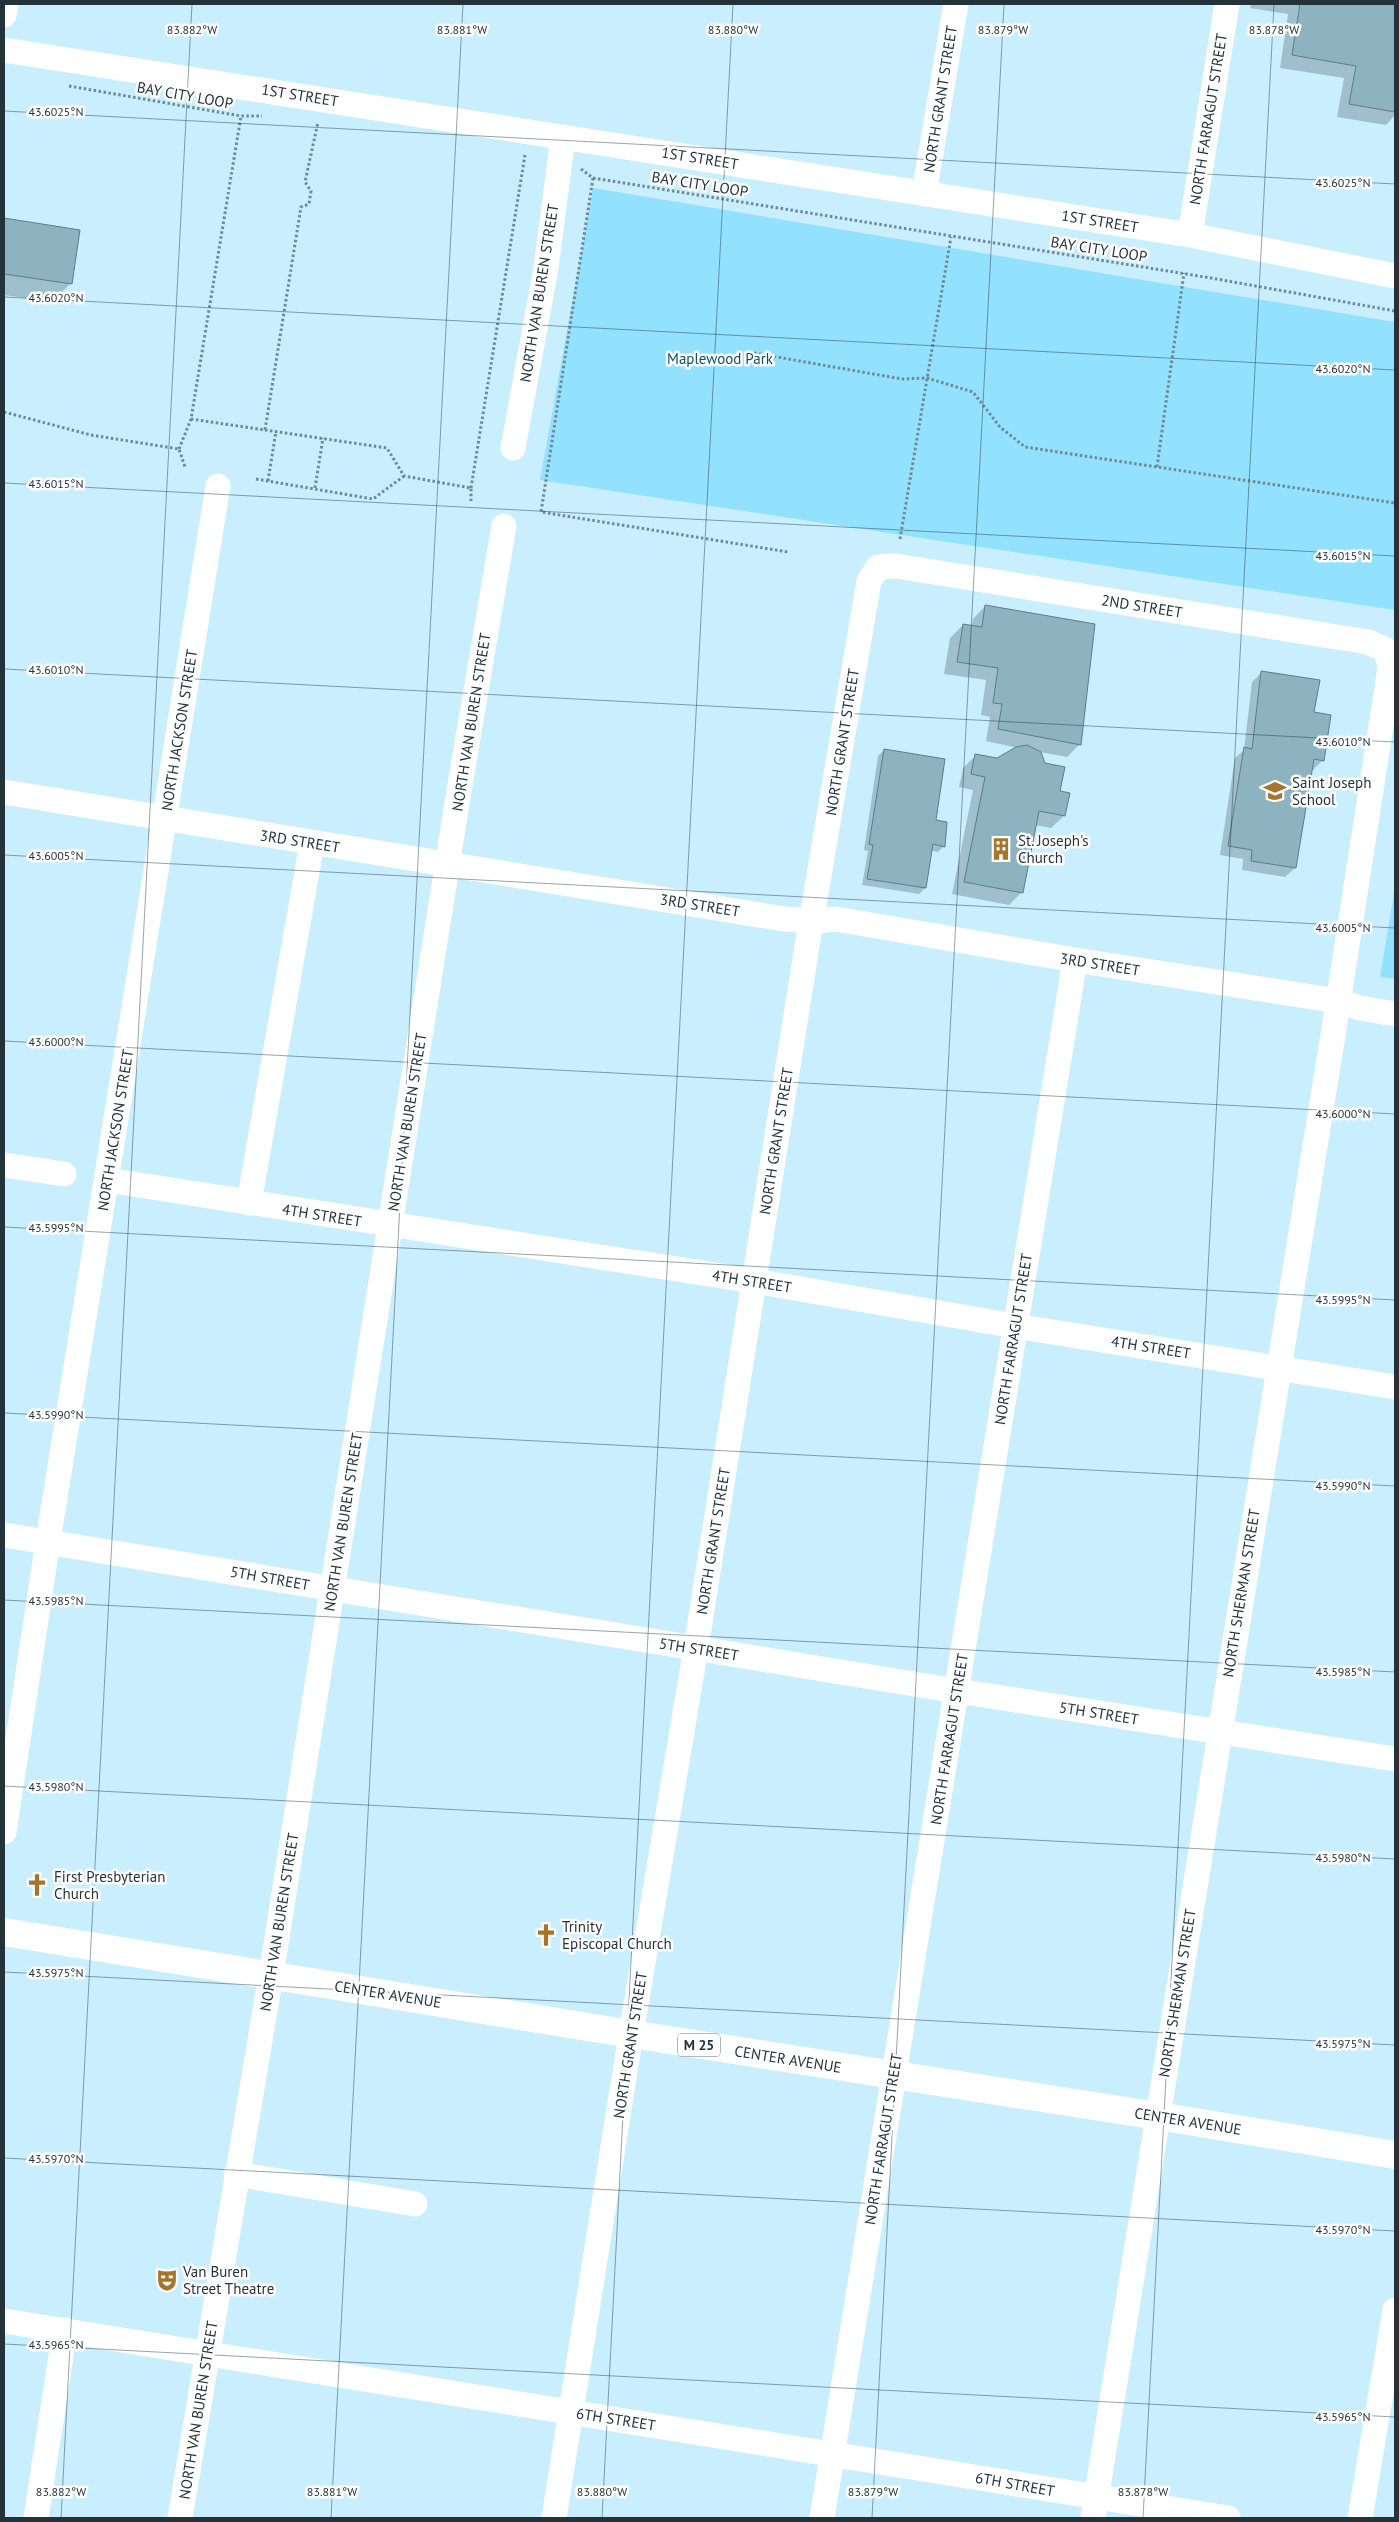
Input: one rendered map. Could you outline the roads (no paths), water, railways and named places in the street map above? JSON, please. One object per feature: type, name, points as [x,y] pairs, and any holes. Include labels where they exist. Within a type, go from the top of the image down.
[{"type":"highway","name":"CENTER AVENUE","points":[[4,1932],[1395,2155]]},
{"type":"street","points":[[4,15],[6,4]]},
{"type":"street","name":"NORTH GRANT STREET","points":[[924,194],[956,4]]},
{"type":"street","name":"NORTH FARRAGUT STREET","points":[[1190,235],[1227,4]]},
{"type":"street","name":"1ST STREET","points":[[4,50],[1190,235],[1395,276]]},
{"type":"street","name":"NORTH VAN BUREN STREET","points":[[513,448],[546,268],[563,137]]},
{"type":"street","name":"NORTH JACKSON STREET","points":[[4,1832],[48,1541],[218,486]]},
{"type":"street","name":"NORTH VAN BUREN STREET","points":[[180,2518],[236,2174],[271,1975],[504,526]]},
{"type":"street","name":"NORTH GRANT STREET","points":[[554,2518],[631,2034],[696,1648],[869,581],[878,567]]},
{"type":"street","name":"2ND STREET","points":[[878,567],[906,567],[1368,642],[1386,650],[1390,668]]},
{"type":"street","name":"NORTH SHERMAN STREET","points":[[1094,2508],[1279,1368],[1390,668]]},
{"type":"street","name":"3RD STREET","points":[[4,792],[165,820],[784,919],[813,921],[836,919],[1075,960],[1338,1001],[1360,1008],[1395,1014]]},
{"type":"street","points":[[249,1203],[312,843]]},
{"type":"street","name":"NORTH FARRAGUT STREET","points":[[822,2518],[958,1691],[1075,960]]},
{"type":"street","points":[[4,1165],[64,1174]]},
{"type":"street","name":"4TH STREET","points":[[107,1180],[390,1226],[754,1281],[1015,1326],[1395,1387]]},
{"type":"street","name":"5TH STREET","points":[[4,1535],[958,1691],[1395,1759]]},
{"type":"street","points":[[236,2174],[415,2204]]},
{"type":"street","points":[[1360,2518],[1395,2310]]},
{"type":"street","name":"6TH STREET","points":[[4,2321],[832,2453],[1094,2508],[1228,2518]]},
{"type":"street","points":[[36,2518],[65,2330]]},
{"type":"place","name":"Saint Joseph School","points":[[1275,791]]},
{"type":"place","name":"St. Joseph's Church","points":[[1001,849]]},
{"type":"place","name":"First Presbyterian Church","points":[[37,1885]]},
{"type":"place","name":"Trinity Episcopal Church","points":[[546,1935]]},
{"type":"place","name":"Van Buren Street Theatre","points":[[167,2280]]},
{"type":"park label","name":"Maplewood Park","points":[[720,358]]}]
